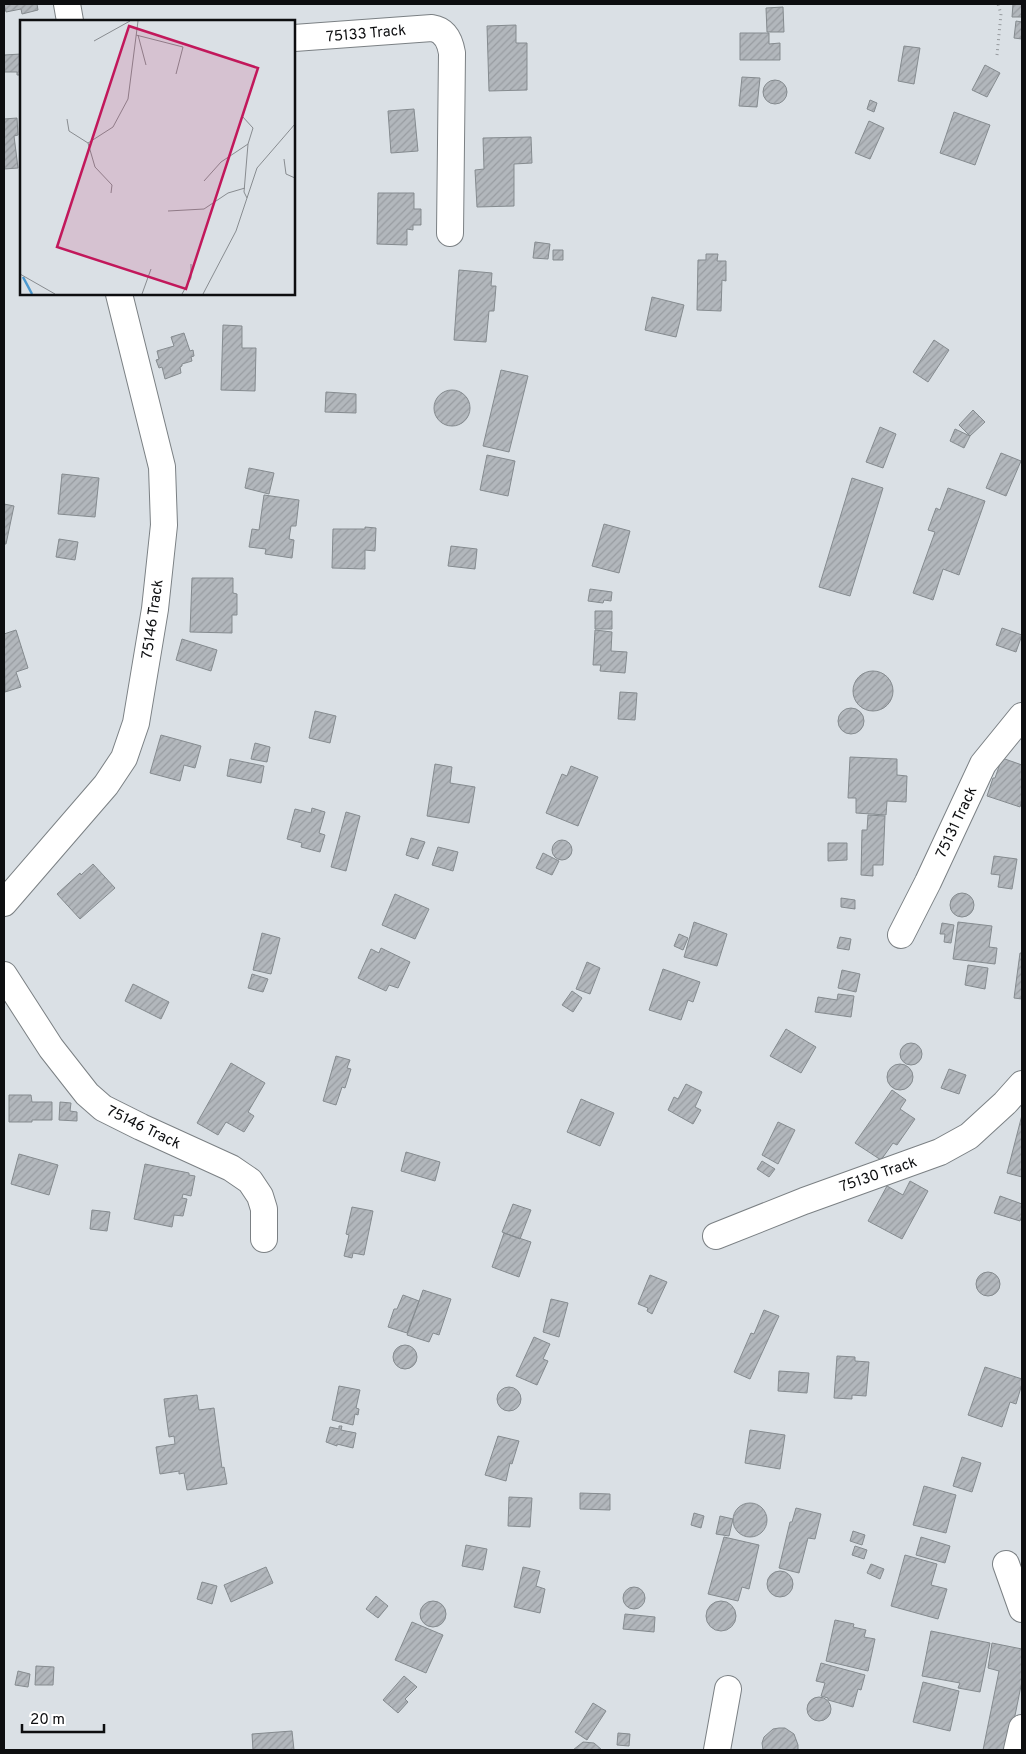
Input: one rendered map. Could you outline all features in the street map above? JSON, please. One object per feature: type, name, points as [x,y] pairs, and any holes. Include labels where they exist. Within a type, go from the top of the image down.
[{"type":"street","points":[[67,4],[70,20]]},
{"type":"street","name":"75133 Track","points":[[295,38],[420,28],[438,29],[447,37],[452,53],[450,233]]},
{"type":"street","name":"75146 Track","points":[[4,903],[106,785],[124,758],[136,723],[155,609],[164,515],[162,467],[119,295]]},
{"type":"street","name":"75131 Track","points":[[901,935],[983,764],[1022,716]]},
{"type":"street","name":"75146 Track","points":[[4,975],[51,1048],[87,1094],[103,1108],[231,1168],[250,1180],[260,1196],[264,1209],[264,1239]]},
{"type":"street","name":"75130 Track","points":[[716,1236],[804,1200],[940,1152],[969,1136],[1005,1103],[1022,1084]]},
{"type":"street","points":[[1006,1564],[1022,1610]]},
{"type":"street","points":[[717,1750],[728,1689]]},
{"type":"street","points":[[1017,1750],[1022,1728]]},
{"type":"path","points":[[997,55],[1000,14],[998,4]]},
{"type":"building","points":[[4,4],[37,4],[38,10],[22,14],[21,9],[6,12]]},
{"type":"building","points":[[1013,4],[1022,4],[1022,17],[1012,17]]},
{"type":"building","points":[[783,7],[784,32],[767,32],[766,8]]},
{"type":"building","points":[[1016,21],[1022,22],[1022,39],[1014,38]]},
{"type":"building","points":[[516,25],[516,43],[527,43],[527,90],[489,91],[487,26]]},
{"type":"building","points":[[740,33],[769,33],[769,44],[780,43],[780,60],[740,60]]},
{"type":"building","points":[[904,46],[920,48],[914,84],[898,81]]},
{"type":"building","points":[[20,54],[20,75],[17,75],[17,72],[4,72],[4,55]]},
{"type":"building","points":[[985,65],[1000,73],[987,97],[972,90]]},
{"type":"building","points":[[742,77],[760,78],[757,107],[739,106]]},
{"type":"building","points":[[775,80],[784,83],[787,92],[784,101],[775,104],[766,101],[763,92],[766,83]]},
{"type":"building","points":[[870,100],[877,103],[874,112],[867,109]]},
{"type":"building","points":[[414,109],[418,151],[391,153],[388,111]]},
{"type":"building","points":[[954,112],[990,125],[975,165],[940,153]]},
{"type":"building","points":[[17,118],[18,135],[14,136],[18,168],[4,169],[4,119]]},
{"type":"building","points":[[869,121],[884,128],[870,159],[855,153]]},
{"type":"building","points":[[531,137],[532,163],[514,164],[514,206],[477,207],[475,170],[484,169],[483,138]]},
{"type":"building","points":[[378,193],[414,193],[414,209],[421,209],[421,225],[413,225],[413,230],[407,229],[407,245],[377,244]]},
{"type":"building","points":[[535,242],[550,244],[548,259],[533,258]]},
{"type":"building","points":[[553,250],[563,250],[563,260],[553,260]]},
{"type":"building","points":[[706,254],[718,254],[717,261],[726,261],[726,281],[722,280],[721,311],[697,310],[698,260],[706,260]]},
{"type":"building","points":[[459,270],[492,273],[491,286],[496,286],[494,311],[489,311],[486,342],[454,340]]},
{"type":"building","points":[[652,297],[684,305],[676,337],[645,330]]},
{"type":"building","points":[[223,325],[242,326],[242,348],[256,348],[255,391],[221,390]]},
{"type":"building","points":[[184,333],[190,351],[193,350],[194,356],[191,357],[192,361],[182,364],[180,367],[181,373],[165,379],[162,367],[159,368],[156,360],[159,359],[157,351],[174,346],[171,337]]},
{"type":"building","points":[[934,340],[949,350],[928,382],[913,372]]},
{"type":"building","points":[[501,370],[528,376],[509,452],[483,446]]},
{"type":"building","points":[[452,390],[459,391],[465,395],[469,401],[469,415],[465,421],[459,425],[452,426],[445,425],[439,421],[435,415],[434,408],[435,401],[439,395],[445,391]]},
{"type":"building","points":[[326,392],[356,394],[356,413],[325,412]]},
{"type":"building","points":[[973,410],[985,422],[970,436],[959,425]]},
{"type":"building","points":[[880,427],[896,434],[883,468],[866,462]]},
{"type":"building","points":[[955,429],[970,436],[964,448],[950,441]]},
{"type":"building","points":[[1001,453],[1021,461],[1006,496],[986,488]]},
{"type":"building","points":[[487,455],[515,461],[508,496],[480,490]]},
{"type":"building","points":[[249,468],[274,473],[269,494],[245,488]]},
{"type":"building","points":[[62,474],[99,478],[95,517],[58,514]]},
{"type":"building","points":[[852,478],[883,488],[850,596],[819,587]]},
{"type":"building","points":[[948,488],[985,501],[959,575],[943,569],[933,600],[913,593],[935,532],[928,530],[936,508],[940,510]]},
{"type":"building","points":[[264,495],[299,500],[296,526],[291,526],[289,539],[294,540],[292,558],[265,554],[266,549],[249,547],[252,529],[259,530]]},
{"type":"building","points":[[4,504],[14,506],[6,544],[4,544]]},
{"type":"building","points":[[604,524],[630,531],[619,573],[592,566]]},
{"type":"building","points":[[365,527],[376,528],[375,551],[365,550],[365,569],[332,568],[333,529],[365,529]]},
{"type":"building","points":[[59,539],[78,542],[75,560],[56,557]]},
{"type":"building","points":[[451,546],[477,549],[475,569],[448,566]]},
{"type":"building","points":[[192,578],[233,578],[233,593],[237,594],[237,615],[232,615],[232,633],[190,632]]},
{"type":"building","points":[[590,589],[612,592],[611,601],[604,600],[603,603],[588,601]]},
{"type":"building","points":[[595,611],[612,611],[612,629],[595,629]]},
{"type":"building","points":[[1002,628],[1022,635],[1016,652],[996,645]]},
{"type":"building","points":[[16,630],[28,668],[16,672],[21,687],[5,692],[4,634]]},
{"type":"building","points":[[595,630],[612,632],[611,651],[627,652],[625,673],[600,671],[601,665],[593,665]]},
{"type":"building","points":[[182,639],[217,650],[211,671],[176,660]]},
{"type":"building","points":[[873,671],[887,677],[893,691],[887,705],[873,711],[859,705],[853,691],[859,677]]},
{"type":"building","points":[[620,692],[637,693],[635,720],[618,719]]},
{"type":"building","points":[[851,708],[860,712],[864,721],[860,730],[851,734],[842,730],[838,721],[842,712]]},
{"type":"building","points":[[315,711],[336,716],[330,743],[309,738]]},
{"type":"building","points":[[161,735],[201,746],[195,768],[184,765],[180,781],[150,773]]},
{"type":"building","points":[[255,743],[270,747],[267,762],[251,759]]},
{"type":"building","points":[[850,757],[897,759],[897,775],[907,776],[906,802],[887,801],[886,815],[856,813],[856,798],[848,798]]},
{"type":"building","points":[[1002,758],[1022,765],[1022,800],[1020,807],[987,796]]},
{"type":"building","points":[[230,759],[264,766],[261,783],[227,776]]},
{"type":"building","points":[[435,764],[452,767],[450,783],[475,787],[469,823],[427,816]]},
{"type":"building","points":[[571,766],[598,777],[578,826],[546,813],[562,774],[567,776]]},
{"type":"building","points":[[312,808],[325,812],[319,833],[325,835],[320,852],[301,847],[302,843],[287,839],[295,809],[311,813]]},
{"type":"building","points":[[346,812],[360,816],[346,871],[331,867]]},
{"type":"building","points":[[868,815],[885,816],[883,865],[873,865],[873,876],[861,875],[862,830],[867,830]]},
{"type":"building","points":[[411,838],[425,842],[418,859],[406,855]]},
{"type":"building","points":[[558,840],[566,840],[572,846],[572,854],[566,860],[558,860],[552,854],[552,846]]},
{"type":"building","points":[[828,843],[847,843],[847,860],[828,861]]},
{"type":"building","points":[[438,847],[458,852],[453,871],[432,865]]},
{"type":"building","points":[[543,853],[559,861],[552,875],[536,868]]},
{"type":"building","points":[[994,856],[1017,859],[1012,889],[998,887],[1000,875],[991,874]]},
{"type":"building","points":[[93,864],[115,888],[80,919],[57,894]]},
{"type":"building","points":[[962,893],[970,897],[974,905],[970,913],[962,917],[954,913],[950,905],[954,897]]},
{"type":"building","points":[[395,894],[429,909],[415,939],[382,925]]},
{"type":"building","points":[[841,898],[855,900],[855,909],[841,907]]},
{"type":"building","points":[[694,922],[727,934],[717,966],[684,957]]},
{"type":"building","points":[[958,922],[992,926],[989,947],[997,948],[995,964],[953,959]]},
{"type":"building","points":[[942,923],[954,925],[951,943],[944,942],[945,934],[940,934]]},
{"type":"building","points":[[262,933],[280,938],[271,974],[253,970]]},
{"type":"building","points":[[679,934],[688,938],[683,950],[674,946]]},
{"type":"building","points":[[840,937],[851,939],[849,950],[837,948]]},
{"type":"building","points":[[381,948],[410,962],[398,988],[389,985],[386,991],[358,978],[371,949],[379,953]]},
{"type":"building","points":[[1020,953],[1022,953],[1022,999],[1014,998]]},
{"type":"building","points":[[587,962],[600,968],[590,994],[576,989]]},
{"type":"building","points":[[968,965],[988,968],[985,989],[965,985]]},
{"type":"building","points":[[663,969],[700,982],[693,1002],[688,1000],[681,1020],[649,1010]]},
{"type":"building","points":[[842,970],[860,974],[856,992],[838,988]]},
{"type":"building","points":[[252,974],[268,979],[263,992],[248,988]]},
{"type":"building","points":[[133,984],[169,1002],[161,1019],[125,1001]]},
{"type":"building","points":[[572,991],[582,998],[573,1012],[562,1005]]},
{"type":"building","points":[[838,994],[854,996],[851,1017],[815,1012],[818,997],[837,1000]]},
{"type":"building","points":[[786,1029],[816,1047],[801,1073],[770,1056]]},
{"type":"building","points":[[911,1043],[919,1046],[922,1054],[919,1062],[911,1065],[903,1062],[900,1054],[903,1046]]},
{"type":"building","points":[[336,1056],[350,1060],[347,1068],[351,1069],[345,1088],[342,1087],[336,1105],[323,1101]]},
{"type":"building","points":[[231,1063],[265,1083],[248,1112],[254,1116],[244,1132],[226,1122],[218,1135],[197,1123]]},
{"type":"building","points":[[900,1064],[909,1068],[913,1077],[909,1086],[900,1090],[891,1086],[887,1077],[891,1068]]},
{"type":"building","points":[[949,1069],[966,1075],[959,1094],[941,1088]]},
{"type":"building","points":[[686,1084],[702,1092],[695,1107],[701,1110],[693,1124],[668,1110],[674,1097],[678,1099]]},
{"type":"building","points":[[892,1090],[906,1100],[900,1109],[915,1119],[897,1145],[893,1143],[881,1160],[855,1143]]},
{"type":"building","points":[[9,1095],[31,1095],[32,1102],[52,1102],[52,1120],[9,1122]]},
{"type":"building","points":[[581,1099],[614,1113],[600,1146],[567,1132]]},
{"type":"building","points":[[60,1102],[71,1103],[70,1111],[77,1112],[77,1121],[59,1120]]},
{"type":"building","points":[[1022,1115],[1022,1177],[1007,1173]]},
{"type":"building","points":[[778,1122],[795,1130],[778,1164],[762,1155]]},
{"type":"building","points":[[406,1152],[440,1162],[435,1181],[401,1171]]},
{"type":"building","points":[[19,1154],[58,1165],[49,1195],[11,1184]]},
{"type":"building","points":[[762,1161],[775,1169],[769,1177],[757,1169]]},
{"type":"building","points":[[145,1164],[189,1173],[189,1175],[195,1176],[191,1196],[183,1194],[182,1198],[187,1199],[183,1216],[174,1215],[172,1227],[134,1219]]},
{"type":"building","points":[[910,1181],[928,1191],[902,1239],[868,1221],[887,1186],[903,1195]]},
{"type":"building","points":[[1000,1196],[1022,1204],[1020,1221],[994,1213]]},
{"type":"building","points":[[513,1204],[531,1210],[520,1239],[502,1232]]},
{"type":"building","points":[[352,1207],[373,1211],[364,1255],[353,1253],[352,1258],[344,1256],[349,1235],[346,1234]]},
{"type":"building","points":[[92,1210],[110,1212],[107,1231],[90,1229]]},
{"type":"building","points":[[504,1233],[531,1242],[519,1277],[492,1267]]},
{"type":"building","points":[[988,1272],[997,1275],[1000,1284],[997,1293],[988,1296],[979,1293],[976,1284],[979,1275]]},
{"type":"building","points":[[650,1275],[667,1282],[652,1314],[647,1311],[648,1308],[638,1304]]},
{"type":"building","points":[[423,1290],[451,1299],[439,1335],[433,1333],[429,1342],[407,1335]]},
{"type":"building","points":[[403,1295],[419,1301],[407,1333],[388,1327],[394,1309],[397,1309]]},
{"type":"building","points":[[551,1299],[568,1303],[559,1337],[543,1332]]},
{"type":"building","points":[[764,1310],[779,1316],[750,1379],[734,1372],[751,1333],[754,1334]]},
{"type":"building","points":[[534,1337],[550,1344],[543,1359],[548,1361],[537,1385],[516,1376]]},
{"type":"building","points":[[405,1345],[414,1348],[417,1357],[414,1366],[405,1369],[396,1366],[393,1357],[396,1348]]},
{"type":"building","points":[[837,1356],[855,1357],[855,1361],[869,1362],[866,1396],[852,1395],[852,1399],[834,1398]]},
{"type":"building","points":[[985,1367],[1022,1379],[1016,1404],[1010,1402],[1002,1427],[968,1415]]},
{"type":"building","points":[[779,1371],[809,1373],[807,1393],[778,1391]]},
{"type":"building","points":[[339,1386],[360,1390],[356,1408],[359,1409],[358,1415],[355,1414],[353,1425],[332,1420]]},
{"type":"building","points":[[509,1387],[517,1391],[521,1399],[517,1407],[509,1411],[501,1407],[497,1399],[501,1391]]},
{"type":"building","points":[[197,1395],[199,1410],[214,1408],[222,1468],[224,1467],[227,1484],[187,1490],[184,1473],[179,1474],[179,1471],[160,1474],[156,1447],[175,1444],[174,1436],[169,1437],[164,1399]]},
{"type":"building","points":[[339,1426],[342,1426],[341,1430],[356,1433],[353,1448],[337,1444],[337,1446],[326,1442],[330,1427],[339,1429]]},
{"type":"building","points":[[750,1430],[785,1435],[780,1469],[745,1463]]},
{"type":"building","points":[[498,1436],[519,1441],[512,1464],[510,1463],[506,1481],[485,1475]]},
{"type":"building","points":[[962,1457],[981,1463],[972,1492],[953,1486]]},
{"type":"building","points":[[924,1486],[956,1495],[946,1533],[913,1525]]},
{"type":"building","points":[[580,1493],[610,1494],[610,1510],[580,1509]]},
{"type":"building","points":[[509,1497],[532,1498],[530,1527],[508,1526]]},
{"type":"building","points":[[750,1503],[757,1504],[762,1508],[766,1513],[766,1527],[762,1532],[757,1536],[750,1537],[743,1536],[738,1532],[734,1527],[733,1520],[734,1513],[738,1508],[743,1504]]},
{"type":"building","points":[[796,1508],[821,1514],[815,1539],[808,1538],[799,1573],[779,1568],[790,1522],[792,1522]]},
{"type":"building","points":[[694,1513],[704,1516],[701,1528],[691,1525]]},
{"type":"building","points":[[720,1516],[733,1519],[729,1536],[716,1534]]},
{"type":"building","points":[[853,1531],[865,1535],[862,1545],[850,1541]]},
{"type":"building","points":[[724,1537],[759,1545],[749,1589],[742,1587],[738,1601],[708,1594]]},
{"type":"building","points":[[921,1537],[950,1546],[945,1563],[916,1555]]},
{"type":"building","points":[[466,1545],[487,1549],[483,1570],[462,1566]]},
{"type":"building","points":[[855,1546],[867,1550],[864,1559],[852,1555]]},
{"type":"building","points":[[905,1555],[937,1564],[931,1585],[947,1589],[938,1619],[891,1606]]},
{"type":"building","points":[[871,1564],[884,1569],[880,1579],[867,1573]]},
{"type":"building","points":[[266,1567],[273,1583],[231,1602],[224,1585]]},
{"type":"building","points":[[523,1567],[540,1571],[536,1586],[545,1589],[540,1613],[514,1607]]},
{"type":"building","points":[[780,1571],[789,1575],[793,1584],[789,1593],[780,1597],[771,1593],[767,1584],[771,1575]]},
{"type":"building","points":[[202,1582],[217,1586],[212,1604],[197,1599]]},
{"type":"building","points":[[634,1587],[642,1590],[645,1598],[642,1606],[634,1609],[626,1606],[623,1598],[626,1590]]},
{"type":"building","points":[[376,1596],[388,1606],[378,1618],[366,1609]]},
{"type":"building","points":[[433,1601],[442,1605],[446,1614],[442,1623],[433,1627],[424,1623],[420,1614],[424,1605]]},
{"type":"building","points":[[721,1601],[732,1605],[736,1616],[732,1627],[721,1631],[710,1627],[706,1616],[710,1605]]},
{"type":"building","points":[[625,1614],[655,1617],[654,1632],[623,1629]]},
{"type":"building","points":[[835,1620],[854,1624],[853,1627],[866,1630],[864,1637],[875,1639],[868,1671],[826,1661]]},
{"type":"building","points":[[412,1622],[443,1635],[426,1673],[395,1660]]},
{"type":"building","points":[[931,1631],[990,1643],[980,1692],[958,1688],[960,1683],[922,1676]]},
{"type":"building","points":[[992,1643],[1022,1649],[1022,1681],[1008,1750],[983,1750],[999,1671],[988,1668]]},
{"type":"building","points":[[821,1663],[865,1675],[861,1690],[858,1689],[853,1707],[828,1700],[828,1698],[821,1696],[825,1683],[816,1681]]},
{"type":"building","points":[[36,1666],[54,1667],[53,1685],[35,1685]]},
{"type":"building","points":[[18,1671],[30,1674],[28,1687],[15,1685]]},
{"type":"building","points":[[404,1676],[417,1687],[405,1699],[408,1702],[398,1713],[383,1700]]},
{"type":"building","points":[[923,1682],[959,1691],[950,1731],[913,1722]]},
{"type":"building","points":[[819,1697],[824,1698],[830,1704],[830,1714],[824,1720],[819,1721],[814,1720],[808,1714],[807,1709],[808,1704],[814,1698]]},
{"type":"building","points":[[593,1703],[606,1711],[587,1740],[575,1732]]},
{"type":"building","points":[[785,1728],[794,1734],[798,1750],[763,1750],[762,1743],[764,1737],[773,1729]]},
{"type":"building","points":[[292,1731],[294,1750],[253,1750],[252,1734]]},
{"type":"building","points":[[618,1733],[630,1734],[629,1746],[617,1745]]},
{"type":"building","points":[[583,1742],[594,1743],[602,1750],[573,1750]]}]
